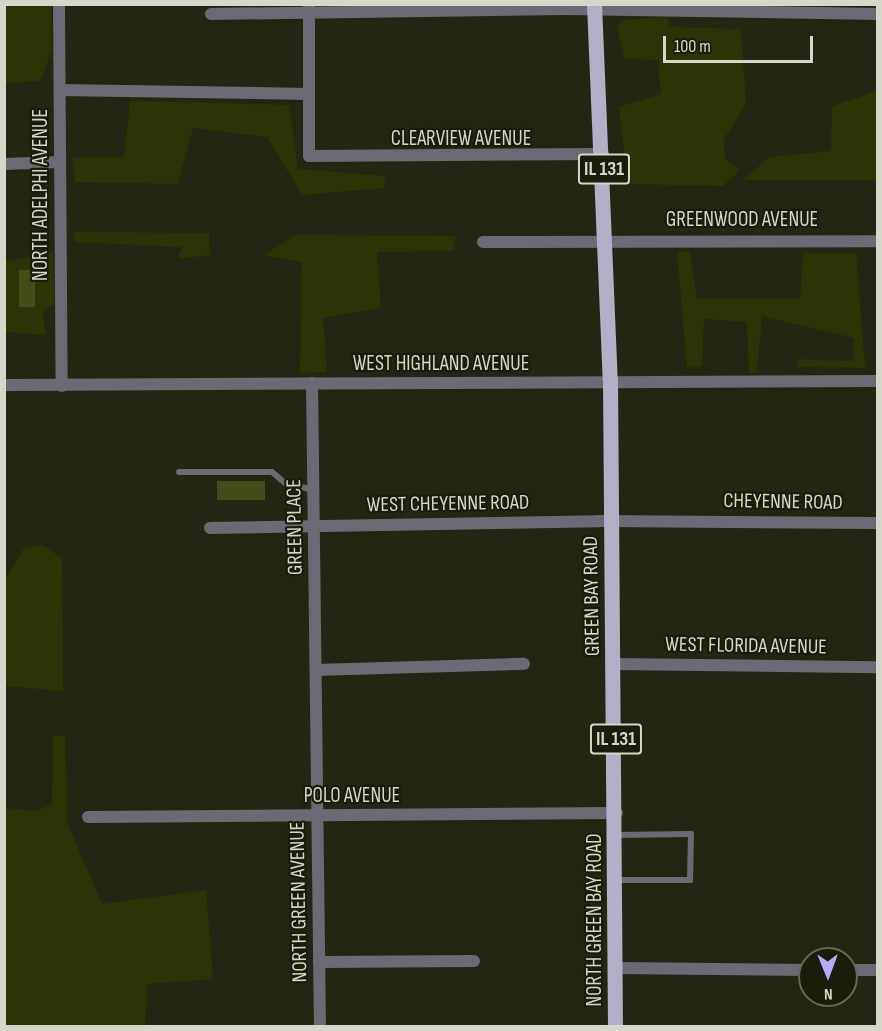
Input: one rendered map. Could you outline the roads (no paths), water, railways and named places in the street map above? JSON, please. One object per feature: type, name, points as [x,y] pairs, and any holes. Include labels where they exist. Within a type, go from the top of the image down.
[{"type":"main road","name":"IL 131","points":[[595,7],[607,240],[610,379]]},
{"type":"main road","name":"GREEN BAY ROAD","points":[[610,379],[617,813]]},
{"type":"main road","name":"NORTH GREEN BAY ROAD","points":[[615,1026],[617,813]]},
{"type":"street","name":"NORTH ADELPHI AVENUE","points":[[59,4],[62,386]]},
{"type":"street","points":[[211,14],[309,8],[595,7],[878,14]]},
{"type":"street","points":[[60,90],[308,94],[309,8]]},
{"type":"street","name":"CLEARVIEW AVENUE","points":[[308,94],[309,156],[319,160],[603,154]]},
{"type":"street","points":[[4,164],[59,162]]},
{"type":"street","name":"GREENWOOD AVENUE","points":[[483,242],[878,241]]},
{"type":"street","name":"WEST HIGHLAND AVENUE","points":[[4,385],[610,379],[878,381]]},
{"type":"street","name":"GREEN PLACE","points":[[312,383],[316,670]]},
{"type":"street","name":"WEST CHEYENNE ROAD","points":[[210,528],[687,520]]},
{"type":"street","name":"CHEYENNE ROAD","points":[[687,520],[878,523]]},
{"type":"street","points":[[316,670],[524,664]]},
{"type":"street","name":"WEST FLORIDA AVENUE","points":[[614,664],[878,668]]},
{"type":"street","name":"NORTH GREEN AVENUE","points":[[316,670],[320,1026]]},
{"type":"street","name":"POLO AVENUE","points":[[88,817],[617,813]]},
{"type":"street","points":[[319,962],[474,961]]},
{"type":"street","points":[[616,968],[798,969]]},
{"type":"street","points":[[858,970],[878,970]]},
{"type":"lane","points":[[179,472],[272,472],[285,483],[313,490]]},
{"type":"lane","points":[[617,835],[691,834],[690,880],[617,880]]}]
